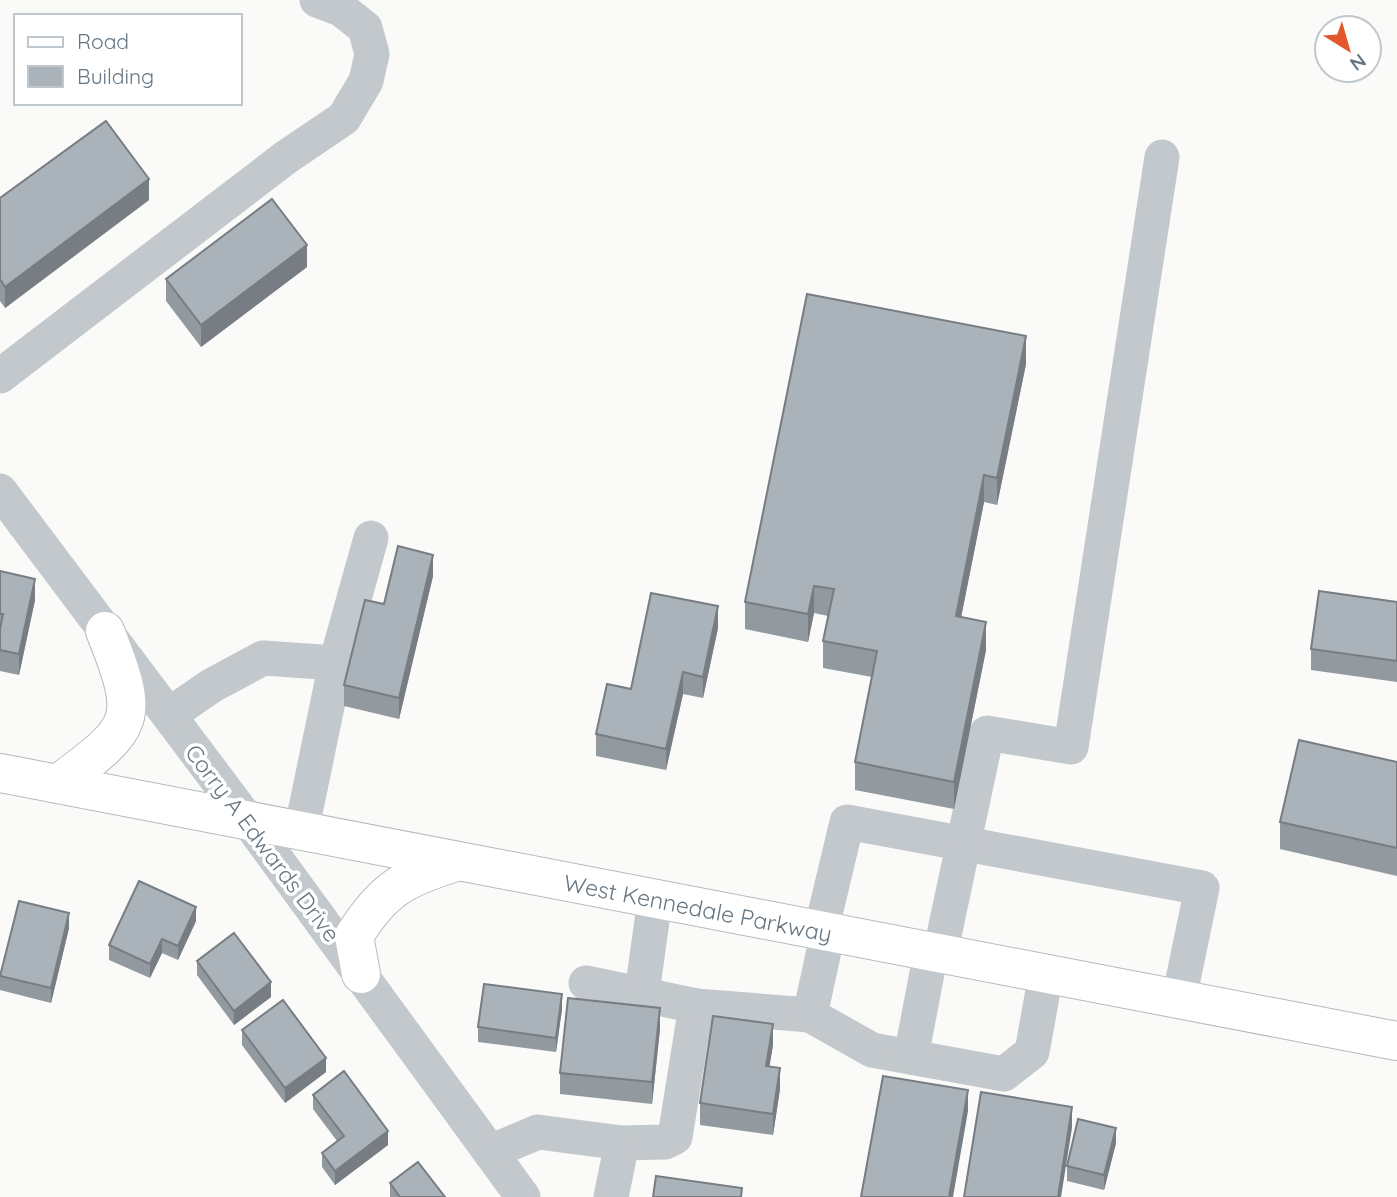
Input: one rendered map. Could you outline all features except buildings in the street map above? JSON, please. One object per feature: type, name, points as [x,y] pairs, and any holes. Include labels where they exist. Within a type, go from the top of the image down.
[{"type":"main road","points":[[58,784],[113,743],[127,715],[124,678],[105,631]]},
{"type":"main road","name":"West Kennedale Parkway","points":[[0,773],[1397,1041]]},
{"type":"main road","points":[[360,974],[354,936],[374,904],[414,875],[458,862]]},
{"type":"street","points":[[0,376],[274,166],[344,118],[366,81],[372,54],[365,28],[341,9],[317,0]]},
{"type":"street","points":[[911,1057],[965,844],[987,733],[1071,747],[1162,158]]},
{"type":"street","name":"Corry A Edwards Drive","points":[[0,491],[249,822],[523,1197]]},
{"type":"street","points":[[301,832],[336,663],[371,538]]},
{"type":"street","points":[[169,715],[211,686],[263,658],[336,663]]},
{"type":"street","points":[[810,1016],[847,822],[1202,888],[1179,999]]},
{"type":"street","points":[[642,993],[655,899]]},
{"type":"street","points":[[586,983],[696,1006],[810,1016],[872,1050],[1004,1074],[1018,1066],[1032,1052],[1037,1038],[1046,974]]},
{"type":"street","points":[[490,1152],[538,1132],[622,1143],[665,1142],[675,1137],[696,1006]]},
{"type":"street","points":[[611,1197],[622,1143]]}]
